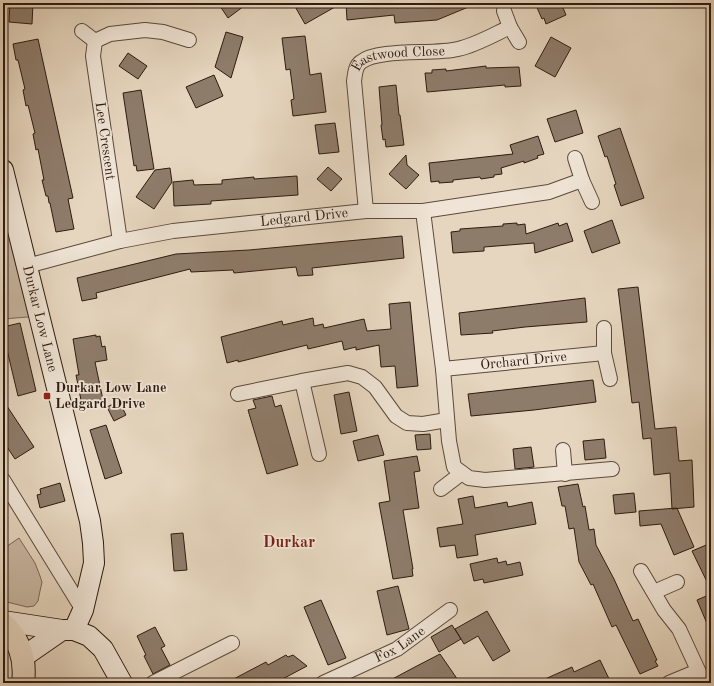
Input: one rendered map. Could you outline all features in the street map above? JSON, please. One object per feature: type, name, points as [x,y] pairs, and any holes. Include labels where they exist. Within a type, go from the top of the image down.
[{"type":"main road","points":[[3,622],[18,643],[23,657],[23,683]]},
{"type":"street","points":[[504,10],[510,27],[519,42]]},
{"type":"street","name":"Eastwood Close","points":[[366,212],[354,82],[355,70],[360,62],[374,55],[434,52],[459,49],[510,27]]},
{"type":"street","points":[[82,30],[95,41],[110,34],[145,30],[163,32],[189,40]]},
{"type":"street","name":"Lee Crescent","points":[[95,41],[93,56],[120,241]]},
{"type":"street","points":[[575,158],[582,180],[592,202]]},
{"type":"street","name":"Durkar Low Lane","points":[[3,170],[90,521],[94,563],[84,610],[68,630]]},
{"type":"street","name":"Ledgard Drive","points":[[28,266],[120,241],[173,231],[366,212],[423,210],[549,192],[582,180]]},
{"type":"street","points":[[423,210],[443,369],[449,441],[454,467],[469,478],[485,480],[612,469]]},
{"type":"street","points":[[604,328],[604,353],[610,379]]},
{"type":"street","name":"Orchard Drive","points":[[443,369],[604,353]]},
{"type":"street","points":[[238,394],[302,381],[348,374],[362,377],[375,387],[396,416],[407,423],[423,424],[447,420]]},
{"type":"street","points":[[302,381],[320,454]]},
{"type":"street","points":[[563,450],[565,474]]},
{"type":"street","points":[[441,488],[462,473]]},
{"type":"street","points":[[3,480],[84,610]]},
{"type":"street","points":[[641,571],[664,610],[679,629],[701,677],[669,683]]},
{"type":"street","points":[[654,592],[676,582]]},
{"type":"street","name":"Fox Lane","points":[[323,683],[396,649],[450,610]]},
{"type":"street","points":[[3,622],[68,630],[89,636],[103,649],[122,683]]},
{"type":"street","points":[[23,657],[68,630]]},
{"type":"street","points":[[154,683],[232,643]]},
{"type":"shaded area","points":[[16,219],[40,316],[3,319],[3,222]]},
{"type":"shaded area","points":[[19,538],[35,563],[42,582],[38,601],[34,606],[27,607],[3,601],[3,549]]},
{"type":"building","points":[[10,3],[33,3],[32,24],[9,22]]},
{"type":"building","points":[[218,3],[248,3],[228,18]]},
{"type":"building","points":[[293,3],[342,3],[305,24]]},
{"type":"building","points":[[346,3],[478,3],[437,20],[395,23],[394,15],[347,20]]},
{"type":"building","points":[[535,3],[561,3],[566,15],[546,24],[544,18],[542,19]]},
{"type":"building","points":[[226,32],[243,37],[231,78],[215,67]]},
{"type":"building","points":[[305,36],[310,75],[321,73],[326,112],[293,116],[291,100],[294,99],[290,69],[286,70],[282,38]]},
{"type":"building","points":[[551,37],[571,48],[555,77],[535,66]]},
{"type":"building","points":[[38,39],[73,198],[68,199],[74,229],[56,232],[50,203],[48,196],[46,196],[42,180],[44,180],[38,149],[36,150],[33,134],[35,133],[28,105],[26,106],[23,90],[25,89],[18,60],[16,60],[13,44]]},
{"type":"building","points":[[128,53],[147,66],[138,79],[119,66]]},
{"type":"building","points":[[486,66],[486,68],[519,67],[521,86],[505,87],[505,85],[427,92],[425,73],[432,73],[432,70],[446,69],[446,71]]},
{"type":"building","points":[[214,75],[223,96],[196,108],[186,87]]},
{"type":"building","points":[[396,85],[404,145],[386,147],[385,139],[383,140],[381,125],[379,87]]},
{"type":"building","points":[[141,90],[154,169],[137,171],[136,165],[134,166],[123,93]]},
{"type":"building","points":[[576,110],[583,133],[555,142],[547,119]]},
{"type":"building","points":[[335,123],[339,152],[319,154],[315,125]]},
{"type":"building","points":[[620,128],[644,198],[621,206],[607,156],[605,157],[598,136]]},
{"type":"building","points":[[538,136],[544,154],[524,163],[524,161],[501,168],[502,174],[481,179],[480,177],[453,180],[453,182],[431,182],[429,163],[513,154],[510,145]]},
{"type":"building","points":[[406,155],[407,165],[419,175],[406,189],[389,174]]},
{"type":"building","points":[[328,167],[342,179],[331,191],[317,179]]},
{"type":"building","points":[[170,168],[172,182],[154,209],[136,197],[155,170]]},
{"type":"building","points":[[297,176],[298,195],[211,201],[211,204],[174,206],[173,182],[193,180],[194,185],[222,184],[222,180],[254,177],[254,179]]},
{"type":"building","points":[[612,220],[620,243],[592,253],[584,231]]},
{"type":"building","points":[[517,223],[517,225],[525,224],[526,234],[558,223],[559,226],[567,223],[573,241],[535,253],[534,243],[484,247],[484,251],[453,253],[451,232],[460,231],[460,229],[503,226],[503,224]]},
{"type":"building","points":[[402,236],[404,258],[312,268],[313,275],[298,276],[296,267],[234,273],[233,270],[191,272],[190,269],[96,293],[97,298],[82,301],[77,278],[176,254],[249,250]]},
{"type":"building","points":[[638,287],[655,429],[676,427],[679,461],[692,460],[694,507],[672,509],[670,473],[654,475],[651,438],[643,439],[639,402],[632,403],[618,289]]},
{"type":"building","points":[[585,298],[587,322],[525,327],[492,331],[493,333],[461,335],[459,313]]},
{"type":"building","points":[[410,302],[418,386],[397,388],[395,366],[381,367],[379,345],[356,350],[356,347],[344,350],[342,341],[308,349],[307,345],[238,362],[238,360],[227,363],[221,337],[282,321],[283,325],[313,318],[314,326],[323,324],[324,328],[364,319],[367,331],[391,329],[389,304]]},
{"type":"building","points":[[20,323],[36,391],[18,396],[3,333],[3,327]]},
{"type":"building","points":[[96,335],[96,337],[100,336],[102,347],[105,346],[107,360],[95,362],[103,400],[82,405],[76,375],[79,375],[73,339]]},
{"type":"building","points":[[593,380],[596,402],[471,416],[468,394]]},
{"type":"building","points":[[349,392],[357,431],[341,434],[334,395]]},
{"type":"building","points":[[272,396],[275,407],[281,405],[298,465],[267,474],[248,410],[256,408],[253,400]]},
{"type":"building","points":[[3,400],[34,447],[15,459],[3,441]]},
{"type":"building","points":[[119,401],[126,415],[114,421],[107,407]]},
{"type":"building","points":[[106,425],[122,473],[105,479],[90,430]]},
{"type":"building","points":[[430,434],[431,449],[417,450],[415,435]]},
{"type":"building","points":[[378,435],[384,455],[358,461],[353,441]]},
{"type":"building","points":[[604,439],[606,458],[585,460],[583,441]]},
{"type":"building","points":[[531,447],[534,467],[515,469],[513,449]]},
{"type":"building","points":[[417,456],[420,471],[414,472],[419,508],[403,510],[413,576],[393,579],[379,503],[390,501],[384,461]]},
{"type":"building","points":[[60,483],[65,501],[40,508],[37,495],[41,494],[40,489]]},
{"type":"building","points":[[578,484],[583,507],[585,506],[589,530],[594,529],[596,545],[614,579],[633,621],[638,619],[657,660],[655,661],[658,666],[640,674],[616,625],[612,627],[593,584],[591,585],[579,562],[574,528],[569,529],[565,506],[562,506],[558,487]]},
{"type":"building","points":[[634,493],[636,512],[615,514],[613,495]]},
{"type":"building","points":[[473,496],[475,508],[507,502],[508,507],[532,502],[536,524],[475,535],[478,555],[457,558],[455,545],[440,547],[437,528],[463,524],[458,499]]},
{"type":"building","points":[[677,508],[694,547],[674,555],[661,524],[640,526],[639,511]]},
{"type":"building","points":[[183,533],[187,570],[174,571],[171,534]]},
{"type":"building","points":[[711,543],[711,590],[692,551]]},
{"type":"building","points":[[497,558],[498,563],[506,561],[507,565],[520,562],[523,575],[484,583],[483,579],[474,581],[470,564]]},
{"type":"building","points":[[398,586],[409,629],[387,635],[377,591]]},
{"type":"building","points":[[711,594],[711,633],[697,600]]},
{"type":"building","points":[[321,600],[346,658],[328,665],[304,607]]},
{"type":"building","points":[[487,611],[510,651],[493,661],[478,636],[464,644],[455,629]]},
{"type":"building","points":[[452,625],[461,639],[439,652],[431,637]]},
{"type":"building","points":[[155,627],[165,646],[161,648],[170,665],[153,674],[144,656],[146,655],[137,636]]},
{"type":"building","points":[[440,654],[460,683],[385,683],[413,668]]},
{"type":"building","points":[[286,655],[288,657],[293,655],[307,666],[275,683],[226,683],[266,662],[268,665]]},
{"type":"building","points":[[600,660],[611,683],[536,683],[572,667],[574,672]]},
{"type":"place","name":"Durkar Low Lane Ledgard Drive","points":[[47,396]]},
{"type":"district","name":"Durkar","points":[[289,543]]}]
